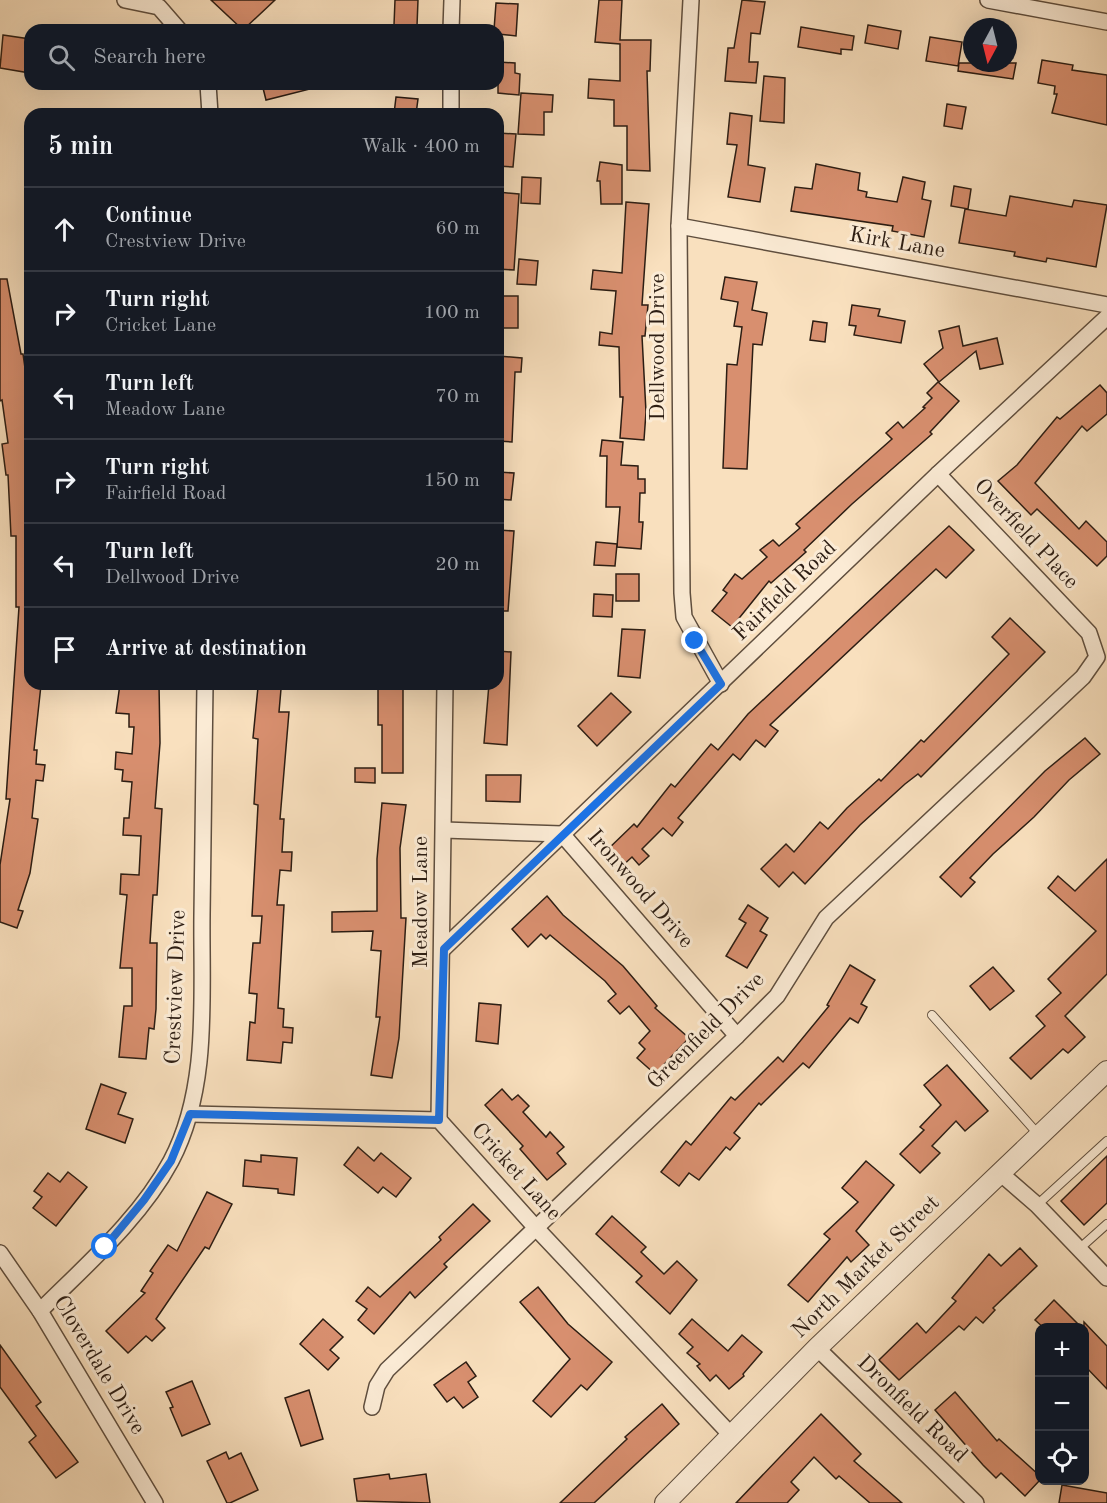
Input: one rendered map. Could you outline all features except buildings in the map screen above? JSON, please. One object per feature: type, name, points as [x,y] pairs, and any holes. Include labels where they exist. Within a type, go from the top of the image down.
[{"type":"street","points":[[124,0],[159,7],[174,24]]},
{"type":"street","points":[[451,24],[452,0]]},
{"type":"street","name":"Dellwood Drive","points":[[691,0],[679,226],[683,601],[684,617],[695,641],[721,684]]},
{"type":"street","points":[[988,0],[1107,22]]},
{"type":"street","points":[[208,90],[210,108]]},
{"type":"street","points":[[451,90],[451,108]]},
{"type":"street","name":"Kirk Lane","points":[[679,226],[1107,305]]},
{"type":"street","name":"Fairfield Road","points":[[444,949],[938,474],[1107,317]]},
{"type":"street","name":"Overfield Place","points":[[938,474],[1089,633],[1096,657]]},
{"type":"street","name":"Greenfield Drive","points":[[372,1407],[377,1386],[387,1370],[777,996],[826,918],[1083,676],[1096,657]]},
{"type":"street","name":"Crestview Drive","points":[[40,1311],[105,1247],[144,1200],[171,1161],[190,1114],[201,1045],[205,690]]},
{"type":"street","name":"Meadow Lane","points":[[439,1120],[444,949],[445,690]]},
{"type":"street","name":"Ironwood Drive","points":[[444,830],[562,834],[737,1036]]},
{"type":"street","name":"North Market Street","points":[[665,1503],[817,1348],[1107,1071]]},
{"type":"street","name":"Cricket Lane","points":[[190,1114],[439,1120],[536,1228],[731,1435]]},
{"type":"street","points":[[999,1172],[1037,1205],[1107,1278]]},
{"type":"street","name":"Cloverdale Drive","points":[[0,1252],[40,1311],[155,1503]]},
{"type":"street","name":"Dronfield Road","points":[[817,1348],[976,1503]]},
{"type":"lane","points":[[932,1015],[1039,1135]]},
{"type":"lane","points":[[1037,1205],[1107,1141]]},
{"type":"lane","points":[[1079,1250],[1107,1224]]},
{"type":"route","points":[[105,1247],[144,1200],[171,1161],[190,1114],[439,1120],[444,949],[721,684],[695,641]]}]
